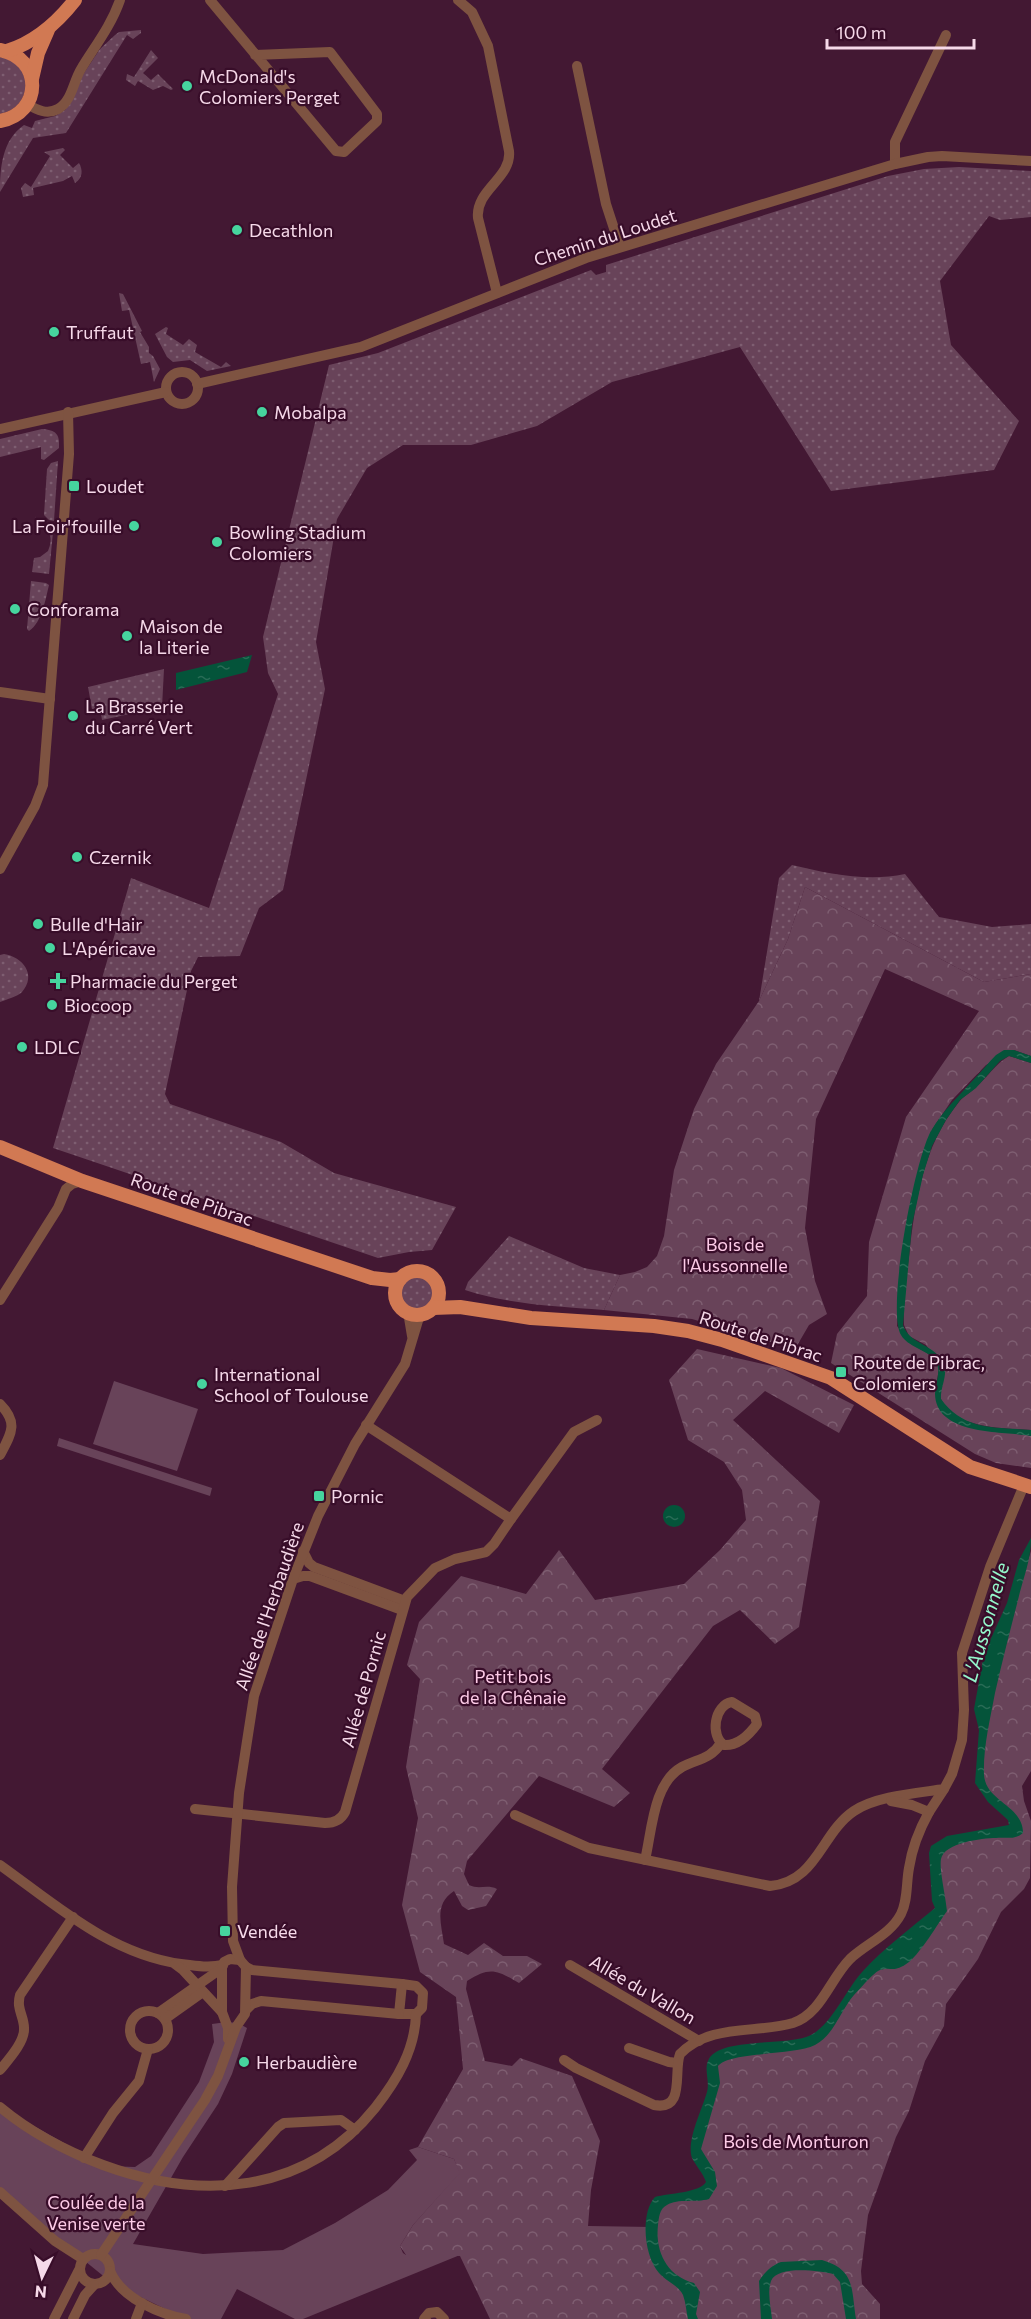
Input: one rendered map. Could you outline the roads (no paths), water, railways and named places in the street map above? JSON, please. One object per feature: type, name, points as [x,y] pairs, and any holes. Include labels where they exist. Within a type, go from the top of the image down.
[{"type":"main road","points":[[4,50],[32,40],[49,28],[75,0]]},
{"type":"main road","points":[[0,132],[7,119],[27,104],[31,97],[32,79],[38,53],[49,28]]},
{"type":"main road","points":[[4,50],[24,62],[32,79]]},
{"type":"main road","name":"Route de Pibrac","points":[[0,1146],[82,1181],[376,1280],[390,1290],[396,1299]]},
{"type":"main road","points":[[411,1272],[423,1272],[434,1279],[438,1291],[438,1299],[420,1311],[399,1306],[395,1288],[400,1278],[411,1272]]},
{"type":"main road","name":"Route de Pibrac","points":[[376,1280],[400,1278]]},
{"type":"main road","name":"Route de Pibrac","points":[[438,1291],[448,1301],[460,1307]]},
{"type":"main road","name":"Route de Pibrac","points":[[420,1311],[460,1307],[531,1318],[654,1326],[688,1331],[722,1340],[831,1378],[970,1467],[1027,1486]]},
{"type":"street","points":[[27,104],[47,112],[66,103],[77,77],[109,27],[120,0]]},
{"type":"street","points":[[210,0],[255,55],[339,152],[344,152],[377,121],[376,114],[330,52],[255,55]]},
{"type":"street","points":[[458,0],[472,12],[488,46],[509,151],[508,164],[481,200],[478,208],[480,228],[497,293]]},
{"type":"street","points":[[895,164],[895,142],[946,35]]},
{"type":"street","points":[[577,66],[606,204],[620,247]]},
{"type":"street","name":"Chemin du Loudet","points":[[197,384],[361,347],[576,262],[895,164],[942,156],[1031,161]]},
{"type":"street","points":[[176,374],[189,374],[197,384],[194,398],[186,403],[173,402],[166,392],[169,379],[176,374]]},
{"type":"street","points":[[0,429],[166,392]]},
{"type":"street","points":[[0,869],[35,806],[43,785],[69,443],[68,412]]},
{"type":"street","points":[[0,692],[50,699]]},
{"type":"street","points":[[0,1299],[58,1208],[66,1189],[82,1181]]},
{"type":"street","name":"Allée de l'Herbaudière","points":[[229,2019],[224,1964],[233,1941],[232,1887],[236,1814],[254,1696],[303,1551],[331,1488],[366,1425],[405,1364],[420,1311]]},
{"type":"street","points":[[0,1404],[9,1413],[12,1425],[11,1434],[0,1455]]},
{"type":"street","name":"Allée de Pornic","points":[[236,1814],[326,1823],[333,1822],[342,1816],[404,1606],[417,1585],[435,1568],[455,1559],[476,1556],[489,1549],[574,1432],[597,1420]]},
{"type":"street","points":[[366,1425],[511,1519]]},
{"type":"street","name":"Allée du Vallon","points":[[677,2062],[682,2051],[699,2041],[726,2031],[795,2022],[813,2011],[833,1980],[851,1959],[884,1934],[901,1914],[916,1839],[952,1774],[962,1740],[964,1710],[962,1653],[990,1567],[1027,1486]]},
{"type":"street","points":[[303,1551],[309,1563],[314,1567],[404,1606]]},
{"type":"street","points":[[292,1579],[310,1576],[404,1606]]},
{"type":"street","points":[[645,1860],[658,1800],[667,1780],[683,1767],[708,1758],[721,1743]]},
{"type":"street","points":[[515,1815],[589,1848],[764,1886],[783,1884],[803,1873],[850,1814],[863,1806],[944,1789]]},
{"type":"street","points":[[885,1800],[912,1805],[929,1812]]},
{"type":"street","points":[[195,1809],[236,1814]]},
{"type":"street","points":[[0,1865],[73,1917],[117,1944],[148,1957],[172,1963],[205,1967],[224,1964]]},
{"type":"street","points":[[0,2070],[24,2036],[24,2026],[18,2006],[20,1995],[73,1917]]},
{"type":"street","name":"Allée de l'Herbaudière","points":[[233,1941],[243,1963]]},
{"type":"street","points":[[0,2107],[45,2138],[84,2158],[133,2175],[181,2185],[225,2186],[260,2181],[292,2170],[325,2154],[355,2130],[383,2098],[397,2077],[413,2043],[416,2014],[422,2008],[423,1993],[416,1986],[402,1984],[252,1970],[233,1958],[200,1988],[161,2016]]},
{"type":"street","points":[[101,2255],[154,2179],[210,2092],[228,2045],[229,2019],[183,1970],[172,1963]]},
{"type":"street","points":[[229,2019],[244,2017],[246,2010],[243,1963]]},
{"type":"street","name":"Allée du Vallon","points":[[570,1965],[699,2041]]},
{"type":"street","points":[[399,2014],[402,1984]]},
{"type":"street","points":[[246,2010],[252,2004],[261,2001],[416,2014]]},
{"type":"street","points":[[144,2012],[161,2016],[168,2029],[166,2039],[156,2047],[148,2049],[136,2043],[131,2036],[131,2026],[135,2018],[144,2012]]},
{"type":"street","points":[[564,2060],[654,2105],[664,2106],[671,2103],[676,2094],[677,2062],[669,2062],[629,2048]]},
{"type":"street","points":[[84,2158],[113,2113],[139,2081],[148,2049]]},
{"type":"street","points":[[225,2186],[284,2123],[341,2120],[355,2130]]},
{"type":"street","points":[[0,2192],[81,2265],[84,2280],[124,2289]]},
{"type":"street","points":[[54,2319],[81,2265],[91,2254],[101,2255],[108,2261],[116,2282],[142,2303],[171,2316],[186,2319]]},
{"type":"street","points":[[73,2319],[85,2295],[107,2279],[110,2271]]},
{"type":"street","points":[[135,2319],[142,2303]]},
{"type":"street","points":[[414,2319],[424,2319],[429,2313],[437,2312],[444,2319]]},
{"type":"water","points":[[252,655],[247,672],[176,690],[176,673]]},
{"type":"water","points":[[1004,1050],[1014,1050],[1031,1056],[1031,1063],[1009,1056],[1000,1061],[976,1088],[960,1100],[932,1146],[912,1225],[903,1325],[911,1337],[930,1348],[944,1365],[941,1399],[950,1409],[970,1422],[993,1427],[1031,1430],[1031,1436],[973,1429],[947,1418],[938,1408],[935,1394],[937,1363],[904,1339],[897,1320],[897,1296],[904,1234],[917,1171],[931,1131],[946,1110],[996,1055]]},
{"type":"water","points":[[674,1505],[682,1508],[685,1516],[682,1524],[674,1527],[666,1524],[663,1516],[666,1508]]},
{"type":"water","points":[[1031,1538],[1028,1562],[995,1693],[984,1765],[986,1784],[991,1792],[1017,1816],[1023,1833],[1014,1837],[964,1842],[944,1854],[941,1859],[941,1870],[947,1911],[924,1945],[909,1962],[896,1969],[880,1970],[867,1981],[849,2001],[828,2035],[822,2040],[815,2045],[792,2051],[735,2058],[718,2066],[720,2083],[701,2149],[715,2172],[717,2186],[709,2199],[676,2202],[664,2207],[658,2225],[659,2244],[665,2262],[677,2275],[694,2283],[700,2292],[696,2314],[698,2319],[688,2319],[683,2295],[659,2273],[650,2257],[646,2224],[650,2204],[655,2197],[690,2191],[706,2182],[692,2158],[691,2143],[708,2088],[708,2061],[714,2053],[725,2048],[801,2039],[819,2030],[863,1971],[935,1908],[932,1901],[929,1853],[931,1846],[947,1836],[1009,1825],[1008,1820],[988,1802],[975,1783],[979,1730],[974,1709],[984,1654],[1007,1603],[1019,1560]]},
{"type":"water","points":[[822,2260],[841,2269],[846,2275],[852,2290],[856,2319],[846,2319],[840,2282],[833,2274],[799,2270],[782,2273],[771,2281],[769,2295],[772,2319],[761,2319],[759,2281],[768,2270],[781,2262]]},
{"type":"place","name":"McDonald's Colomiers Perget","points":[[187,86]]},
{"type":"place","name":"Decathlon","points":[[237,230]]},
{"type":"place","name":"Truffaut","points":[[54,332]]},
{"type":"place","name":"Mobalpa","points":[[262,412]]},
{"type":"place","name":"Loudet","points":[[74,486]]},
{"type":"place","name":"La Foir'fouille","points":[[134,526]]},
{"type":"place","name":"Bowling Stadium Colomiers","points":[[217,542]]},
{"type":"place","name":"Conforama","points":[[15,609]]},
{"type":"place","name":"Maison de la Literie","points":[[127,636]]},
{"type":"place","name":"La Brasserie du Carré Vert","points":[[73,716]]},
{"type":"place","name":"Czernik","points":[[77,857]]},
{"type":"place","name":"Bulle d'Hair","points":[[38,924]]},
{"type":"place","name":"L'Apéricave","points":[[50,948]]},
{"type":"place","name":"Pharmacie du Perget","points":[[58,981]]},
{"type":"place","name":"Biocoop","points":[[52,1005]]},
{"type":"place","name":"LDLC","points":[[22,1047]]},
{"type":"place","name":"Route de Pibrac, Colomiers","points":[[841,1372]]},
{"type":"place","name":"International School of Toulouse","points":[[202,1384]]},
{"type":"place","name":"Pornic","points":[[319,1496]]},
{"type":"place","name":"Vendée","points":[[225,1931]]},
{"type":"place","name":"Herbaudière","points":[[244,2062]]},
{"type":"park label","name":"Bois de l'Aussonnelle","points":[[735,1254]]},
{"type":"park label","name":"Petit bois de la Chênaie","points":[[513,1686]]},
{"type":"park label","name":"Bois de Monturon","points":[[796,2141]]},
{"type":"park label","name":"Coulée de la Venise verte","points":[[96,2212]]},
{"type":"water label","name":"L'Aussonnelle","points":[[985,1622]]}]
